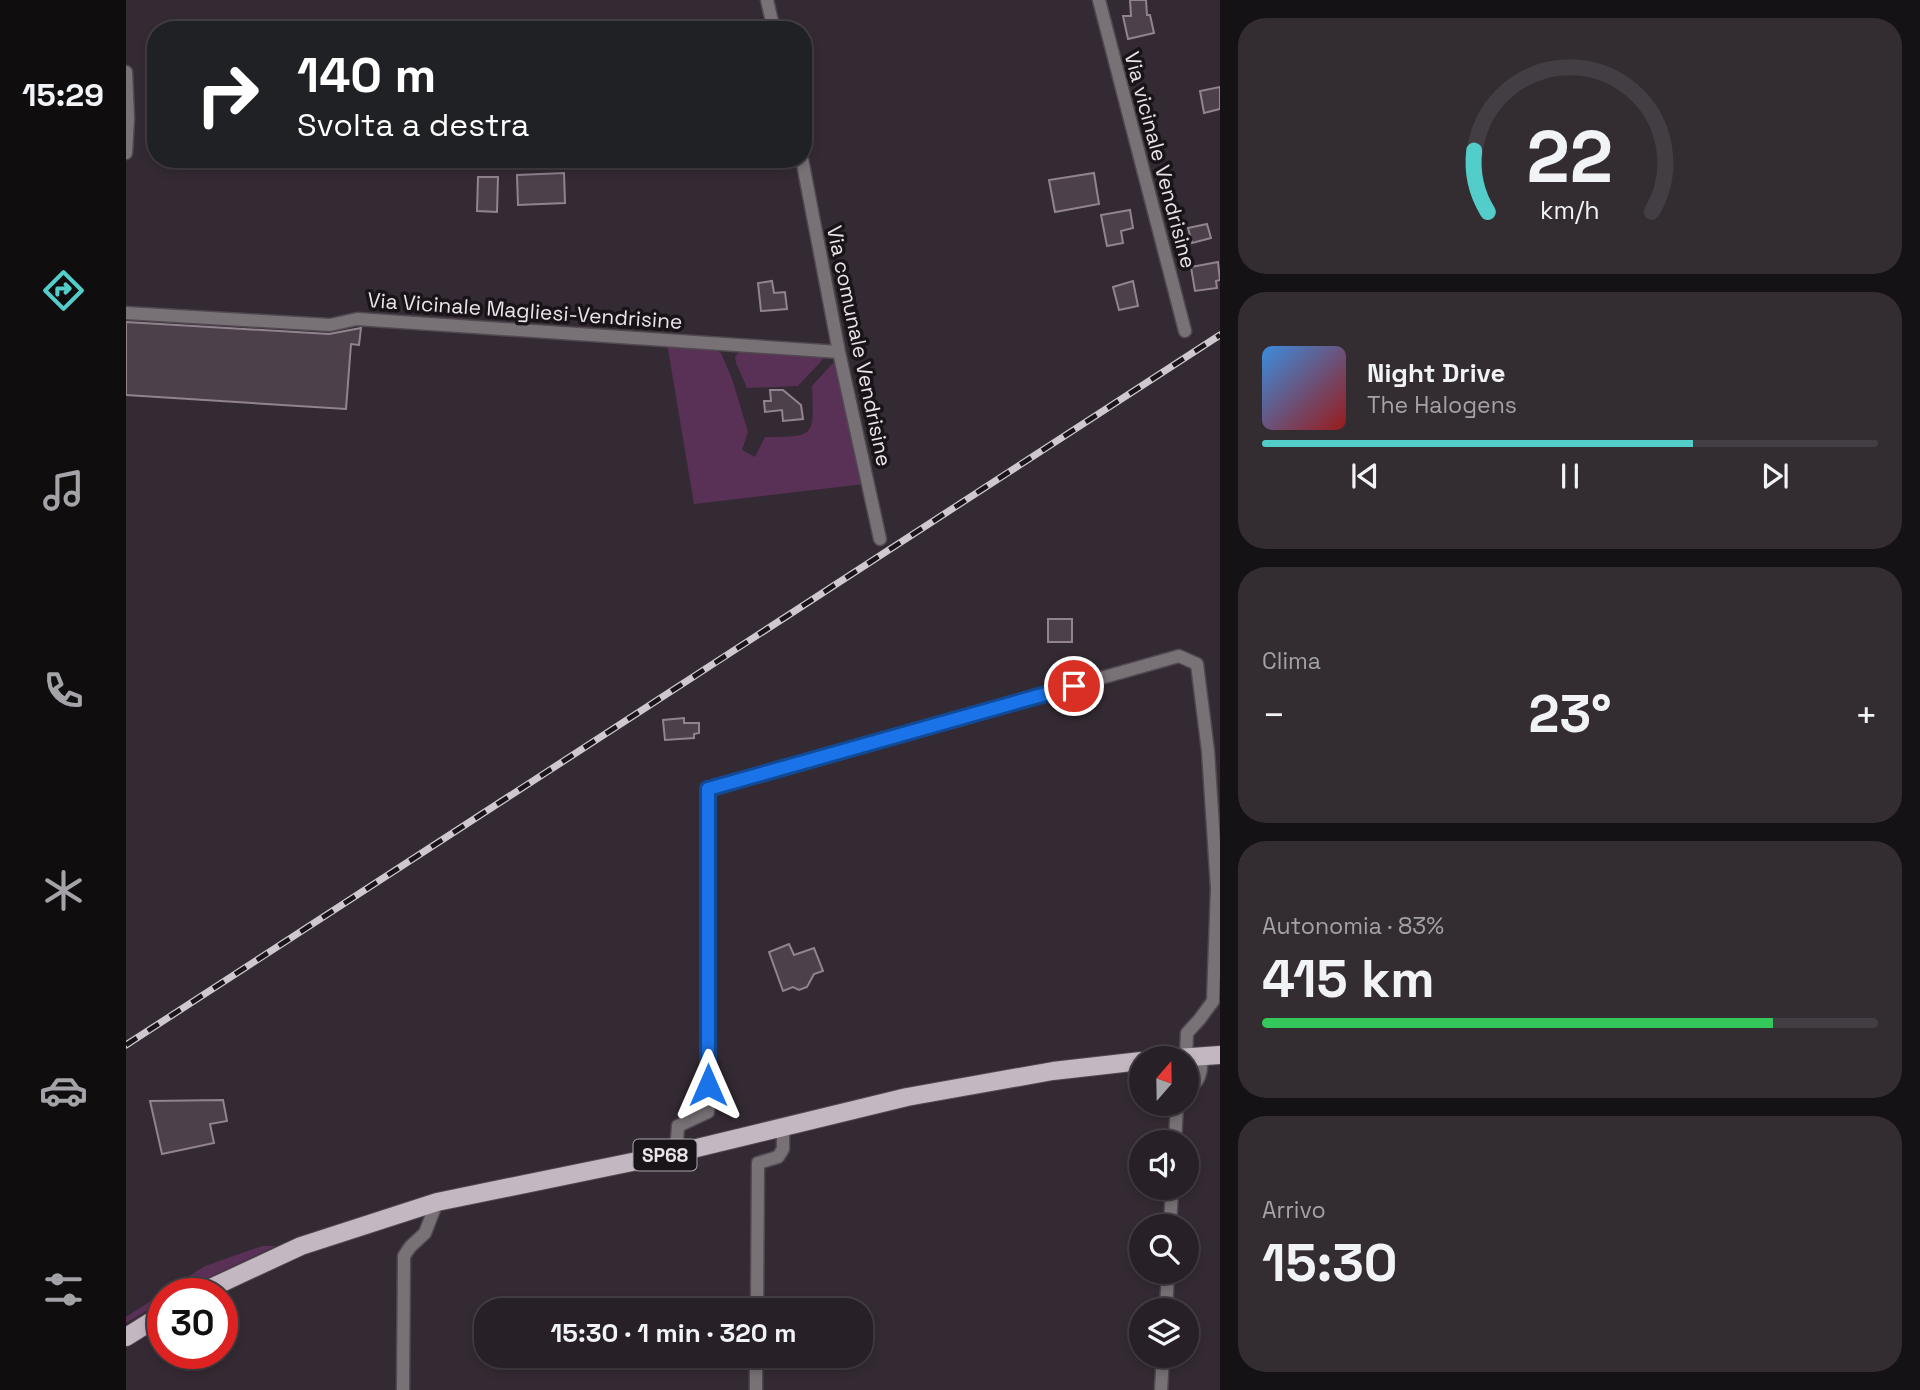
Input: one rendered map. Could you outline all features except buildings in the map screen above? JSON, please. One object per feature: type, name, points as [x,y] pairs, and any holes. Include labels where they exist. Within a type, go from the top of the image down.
[{"type":"main road","name":"SP68","points":[[232,1278],[301,1246],[436,1202],[676,1153],[921,1094],[1053,1071],[1129,1062]]},
{"type":"main road","points":[[126,1337],[147,1324]]},
{"type":"street","points":[[767,0],[772,21]]},
{"type":"street","name":"Via vicinale Vendrisine","points":[[1099,0],[1185,331]]},
{"type":"street","points":[[126,72],[126,153]]},
{"type":"street","name":"Via comunale Vendrisine","points":[[804,168],[839,352],[880,540]]},
{"type":"street","name":"Via Vicinale Magliesi-Vendrisine","points":[[126,313],[330,325],[357,319],[839,352]]},
{"type":"street","points":[[676,1153],[678,1126],[708,1112],[708,789],[1179,656],[1197,664],[1208,751],[1217,888],[1213,1001],[1187,1033],[1203,1055],[1199,1078]]},
{"type":"street","points":[[757,1298],[758,1163],[778,1157],[783,1149],[783,1127]]},
{"type":"street","points":[[403,1390],[404,1256],[425,1233],[436,1202]]},
{"type":"street","points":[[756,1368],[756,1390]]},
{"type":"street","points":[[1161,1390],[1162,1368]]},
{"type":"shaded area","points":[[667,343],[713,348],[721,353],[748,432],[742,450],[755,457],[765,437],[794,436],[808,431],[813,415],[812,386],[832,364],[838,362],[864,484],[694,504]]},
{"type":"shaded area","points":[[741,350],[825,357],[798,386],[747,388],[735,357]]},
{"type":"shaded area","points":[[262,1246],[276,1246],[208,1278],[186,1278],[205,1266]]},
{"type":"shaded area","points":[[147,1303],[147,1311],[126,1323],[126,1317]]},
{"type":"railway","points":[[126,1045],[1220,335]]},
{"type":"route","points":[[708,1085],[708,789],[1074,686]]}]
